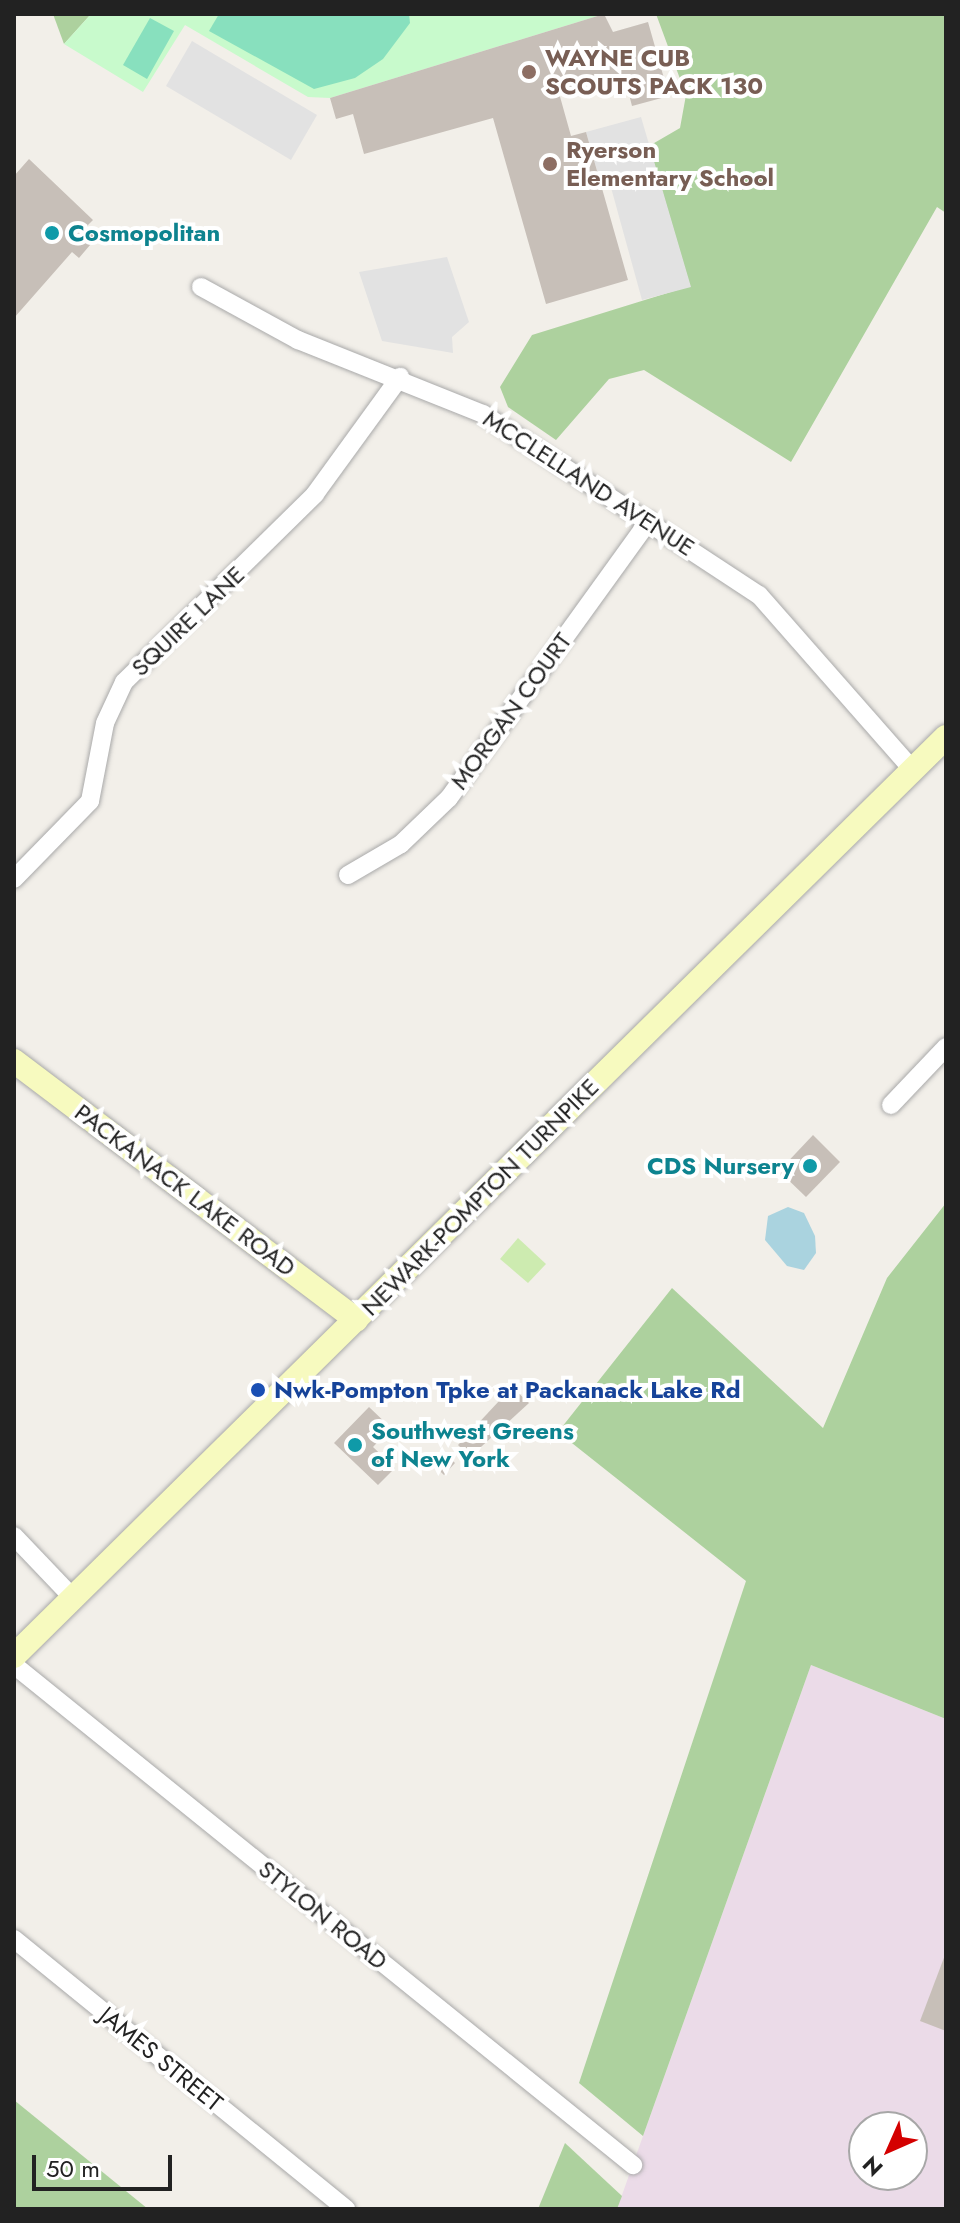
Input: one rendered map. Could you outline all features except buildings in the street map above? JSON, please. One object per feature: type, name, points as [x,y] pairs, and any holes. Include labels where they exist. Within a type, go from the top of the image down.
[{"type":"main road","name":"NEWARK-POMPTON TURNPIKE","points":[[14,1656],[946,737]]},
{"type":"main road","name":"PACKANACK LAKE ROAD","points":[[14,1061],[356,1320]]},
{"type":"street","name":"MCCLELLAND AVENUE","points":[[201,287],[298,340],[400,377],[483,414],[649,521],[780,612],[913,770]]},
{"type":"street","name":"SQUIRE LANE","points":[[14,879],[90,801],[105,723],[124,682],[315,494],[400,377]]},
{"type":"street","name":"MORGAN COURT","points":[[348,875],[401,844],[449,798],[649,521]]},
{"type":"street","points":[[891,1105],[946,1047]]},
{"type":"street","points":[[14,1536],[73,1598]]},
{"type":"street","name":"STYLON ROAD","points":[[14,1665],[633,2165]]},
{"type":"street","name":"JAMES STREET","points":[[14,1939],[346,2209]]},
{"type":"shaded area","points":[[192,41],[317,115],[291,160],[166,86]]},
{"type":"shaded area","points":[[641,117],[691,287],[642,300],[607,173],[598,174],[586,132]]},
{"type":"shaded area","points":[[447,257],[469,322],[452,337],[453,353],[382,341],[359,272]]},
{"type":"shaded area","points":[[811,1665],[946,1719],[946,2209],[617,2209]]},
{"type":"green space","points":[[53,14],[91,14],[64,44]]},
{"type":"green space","points":[[91,14],[604,14],[330,98],[308,97],[185,25],[143,92],[64,44]]},
{"type":"green space","points":[[219,14],[409,14],[410,23],[383,59],[355,78],[314,89],[209,31]]},
{"type":"green space","points":[[656,14],[946,14],[946,213],[937,207],[791,462],[644,370],[609,379],[556,440],[508,407],[500,387],[532,335],[690,286],[649,146],[680,128],[686,95]]},
{"type":"green space","points":[[150,18],[174,31],[147,79],[123,65]]},
{"type":"green space","points":[[946,1203],[946,1719],[811,1665],[643,2136],[579,2083],[746,1581],[558,1432],[672,1288],[823,1428],[887,1278]]},
{"type":"green space","points":[[518,1238],[546,1264],[528,1283],[500,1259]]},
{"type":"green space","points":[[14,2100],[148,2209],[14,2209]]},
{"type":"green space","points":[[565,2143],[622,2196],[617,2209],[538,2209]]},
{"type":"water","points":[[788,1207],[804,1213],[815,1236],[816,1253],[804,1270],[787,1266],[765,1240],[768,1216]]},
{"type":"place","name":"WAYNE CUB SCOUTS PACK 130","points":[[529,72]]},
{"type":"place","name":"Ryerson Elementary School","points":[[550,164]]},
{"type":"place","name":"Cosmopolitan","points":[[52,233]]},
{"type":"place","name":"CDS Nursery","points":[[810,1166]]},
{"type":"place","name":"Nwk-Pompton Tpke at Packanack Lake Rd","points":[[258,1390]]},
{"type":"place","name":"Southwest Greens of New York","points":[[355,1445]]}]
